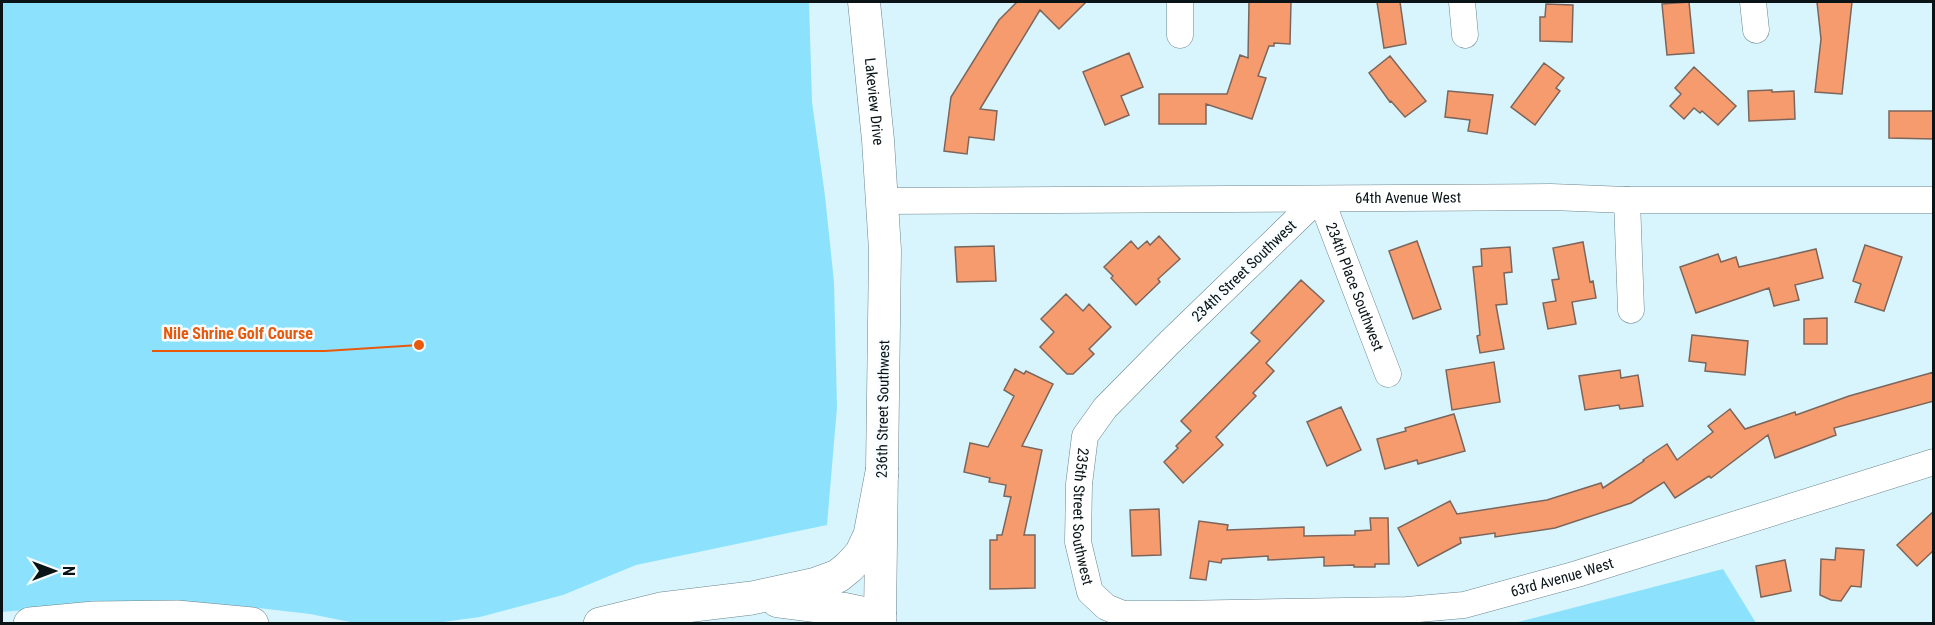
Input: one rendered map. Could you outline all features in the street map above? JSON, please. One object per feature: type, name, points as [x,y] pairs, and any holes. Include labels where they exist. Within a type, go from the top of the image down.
[{"type":"highway","points":[[600,624],[661,609],[752,598],[816,584],[838,576],[861,554],[870,535],[882,472]]},
{"type":"highway","points":[[752,598],[813,605],[880,617]]},
{"type":"highway","points":[[30,624],[94,618],[177,617],[252,624]]},
{"type":"street","name":"Lakeview Drive","points":[[864,2],[882,201]]},
{"type":"street","points":[[1180,2],[1180,35]]},
{"type":"street","points":[[1462,2],[1465,35]]},
{"type":"street","points":[[1753,2],[1756,30]]},
{"type":"street","name":"64th Avenue West","points":[[882,201],[1551,197],[1627,200],[1934,200]]},
{"type":"street","name":"234th Street Southwest","points":[[1169,343],[1319,199]]},
{"type":"street","name":"234th Place Southwest","points":[[1319,199],[1388,374]]},
{"type":"street","points":[[1627,200],[1631,310]]},
{"type":"street","name":"236th Street Southwest","points":[[880,617],[885,260],[882,201]]},
{"type":"street","name":"235th Street Southwest","points":[[1169,343],[1105,408],[1085,436],[1079,484],[1078,542],[1090,592],[1106,607],[1124,614],[1176,614]]},
{"type":"street","name":"63rd Avenue West","points":[[1176,614],[1407,610],[1464,605],[1577,574],[1934,462]]},
{"type":"shaded area","points":[[2,2],[809,2],[812,102],[834,282],[837,407],[827,525],[636,565],[563,595],[480,617],[436,623],[355,623],[310,614],[240,606],[171,602],[91,604],[2,612]]},
{"type":"shaded area","points":[[1723,569],[1756,623],[1514,623]]},
{"type":"building","points":[[1017,2],[1086,2],[1059,29],[1040,10],[980,109],[997,111],[994,140],[969,137],[967,154],[944,151],[951,97],[999,20]]},
{"type":"building","points":[[1249,2],[1291,2],[1290,44],[1274,43],[1274,46],[1269,46],[1258,76],[1266,78],[1252,119],[1206,104],[1206,124],[1159,124],[1159,94],[1227,94],[1240,55],[1248,58]]},
{"type":"building","points":[[1377,2],[1400,2],[1406,44],[1384,48]]},
{"type":"building","points":[[1689,2],[1694,53],[1667,55],[1662,4]]},
{"type":"building","points":[[1817,2],[1852,2],[1842,94],[1815,92],[1821,39]]},
{"type":"building","points":[[1546,4],[1573,5],[1572,42],[1540,41],[1540,17],[1545,17]]},
{"type":"building","points":[[1129,53],[1143,87],[1121,96],[1129,115],[1105,125],[1083,72]]},
{"type":"building","points":[[1390,56],[1426,101],[1405,117],[1390,102],[1369,73]]},
{"type":"building","points":[[1544,63],[1564,78],[1556,88],[1560,91],[1535,125],[1511,107]]},
{"type":"building","points":[[1694,67],[1736,106],[1718,125],[1702,111],[1700,113],[1694,108],[1684,119],[1670,106],[1681,94],[1675,88]]},
{"type":"building","points":[[1772,90],[1772,92],[1794,91],[1795,119],[1749,121],[1748,91]]},
{"type":"building","points":[[1448,91],[1493,95],[1487,134],[1468,131],[1470,120],[1445,117]]},
{"type":"building","points":[[1889,111],[1934,111],[1934,139],[1889,138]]},
{"type":"building","points":[[1159,236],[1180,259],[1158,279],[1160,282],[1136,305],[1104,267],[1131,241],[1138,249],[1147,241],[1150,245]]},
{"type":"building","points":[[1417,241],[1441,309],[1413,319],[1389,251]]},
{"type":"building","points":[[1583,242],[1590,282],[1593,281],[1596,298],[1572,302],[1576,324],[1548,329],[1543,303],[1556,301],[1552,280],[1559,279],[1553,248]]},
{"type":"building","points":[[1865,245],[1902,257],[1884,311],[1855,302],[1861,284],[1853,281]]},
{"type":"building","points":[[994,246],[996,281],[957,282],[955,247]]},
{"type":"building","points":[[1510,247],[1512,272],[1504,273],[1507,304],[1496,305],[1504,349],[1480,353],[1473,267],[1482,266],[1481,249]]},
{"type":"building","points":[[1816,249],[1823,278],[1795,285],[1799,300],[1774,306],[1769,288],[1696,313],[1680,267],[1718,254],[1721,262],[1736,257],[1739,267]]},
{"type":"building","points":[[1301,280],[1324,301],[1266,363],[1274,371],[1253,393],[1256,396],[1216,437],[1223,445],[1183,483],[1164,462],[1191,431],[1181,421],[1260,341],[1251,333]]},
{"type":"building","points":[[1066,294],[1083,311],[1089,304],[1111,327],[1089,349],[1094,354],[1073,374],[1067,374],[1040,347],[1054,332],[1041,319]]},
{"type":"building","points":[[1827,318],[1827,344],[1804,344],[1804,319]]},
{"type":"building","points":[[1692,335],[1748,341],[1745,375],[1705,371],[1706,363],[1689,361]]},
{"type":"building","points":[[1494,362],[1500,402],[1452,410],[1446,370]]},
{"type":"building","points":[[1015,369],[1024,374],[1026,371],[1053,384],[1022,446],[1042,450],[1024,535],[1035,535],[1035,588],[990,589],[990,540],[997,540],[997,535],[1002,535],[1011,497],[1004,496],[1006,485],[989,482],[990,478],[964,472],[970,443],[988,447],[1014,396],[1004,390]]},
{"type":"building","points":[[1620,370],[1621,378],[1638,375],[1643,406],[1620,409],[1619,405],[1585,410],[1579,376]]},
{"type":"building","points":[[1934,372],[1934,401],[1834,428],[1836,435],[1775,458],[1768,435],[1711,478],[1709,476],[1675,498],[1664,482],[1631,503],[1555,528],[1495,537],[1495,533],[1460,538],[1461,543],[1418,566],[1398,528],[1450,501],[1457,514],[1547,500],[1601,483],[1603,488],[1667,444],[1677,460],[1713,432],[1708,426],[1730,409],[1745,429],[1795,412],[1796,415],[1849,396]]},
{"type":"building","points":[[1341,407],[1361,450],[1327,466],[1307,422]]},
{"type":"building","points":[[1454,414],[1465,451],[1418,464],[1417,460],[1385,469],[1377,439],[1406,431],[1405,428]]},
{"type":"building","points":[[1159,509],[1161,555],[1132,556],[1130,510]]},
{"type":"building","points":[[1934,511],[1934,550],[1917,566],[1897,545]]},
{"type":"building","points":[[1370,518],[1388,518],[1389,564],[1375,564],[1375,567],[1324,566],[1324,557],[1268,560],[1268,556],[1222,559],[1221,563],[1209,561],[1206,580],[1190,578],[1199,521],[1228,525],[1227,530],[1304,527],[1304,536],[1355,535],[1355,531],[1371,530]]},
{"type":"building","points":[[1836,548],[1864,550],[1861,587],[1851,586],[1841,601],[1820,595],[1821,559],[1835,560]]},
{"type":"building","points":[[1785,560],[1791,591],[1761,597],[1756,566]]},
{"type":"place","name":"Nile Shrine Golf Course","points":[[419,345]]}]
